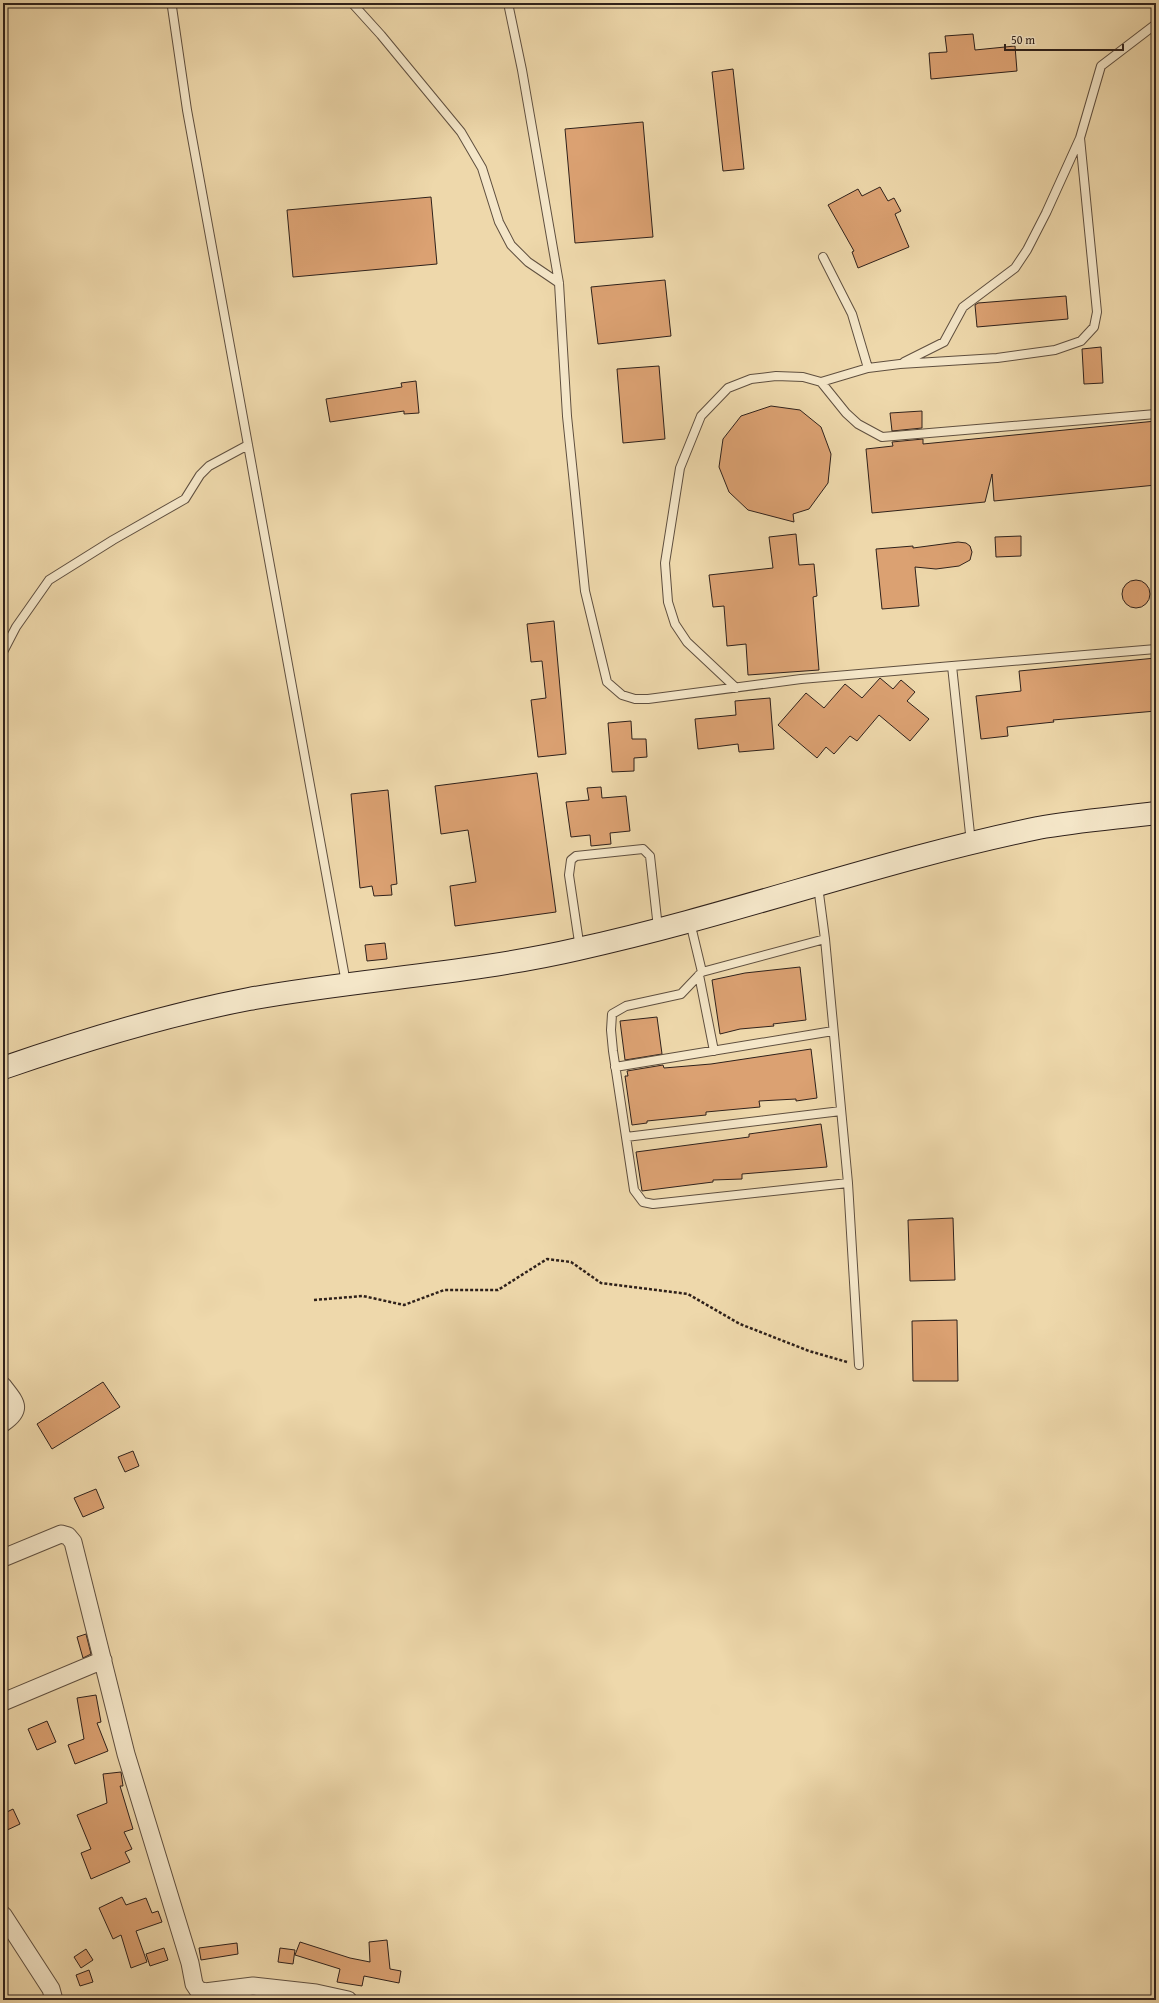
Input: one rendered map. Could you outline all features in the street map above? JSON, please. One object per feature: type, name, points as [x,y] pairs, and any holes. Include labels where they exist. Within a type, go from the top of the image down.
[{"type":"street","points":[[3,1068],[79,1042],[136,1025],[247,1000],[346,984],[517,962],[580,949],[689,921],[817,884],[971,844],[1040,828],[1156,813]]},
{"type":"street","points":[[3,1386],[16,1404],[16,1410],[12,1417],[3,1423]]},
{"type":"street","points":[[3,1558],[61,1534],[68,1536],[73,1542],[126,1754],[190,1963],[194,1984],[198,1990],[205,1992],[253,1986],[316,1993],[348,2000]]},
{"type":"street","points":[[3,1702],[103,1660]]},
{"type":"street","points":[[3,1915],[50,1990],[54,2000]]},
{"type":"lane","points":[[170,3],[172,7],[187,110],[346,984]]},
{"type":"lane","points":[[352,3],[380,34],[461,132],[482,168],[499,222],[511,245],[528,262],[559,283]]},
{"type":"lane","points":[[508,3],[522,70],[559,283],[567,416],[585,591],[607,682],[622,695],[635,699],[648,699],[801,678],[1156,649]]},
{"type":"lane","points":[[900,364],[944,342],[951,332],[963,307],[1014,268],[1027,250],[1080,138],[1101,66],[1156,24]]},
{"type":"lane","points":[[736,688],[687,642],[676,624],[668,602],[666,563],[680,468],[701,416],[728,388],[751,379],[776,376],[803,377],[821,382],[868,368],[900,364],[998,358],[1055,350],[1081,341],[1094,327],[1097,312],[1080,138]]},
{"type":"lane","points":[[823,257],[852,314],[868,368]]},
{"type":"lane","points":[[821,382],[846,413],[858,424],[882,437],[1156,414]]},
{"type":"lane","points":[[3,652],[16,627],[49,580],[112,540],[185,499],[200,475],[209,466],[248,444]]},
{"type":"lane","points":[[952,666],[971,844]]},
{"type":"lane","points":[[580,949],[569,875],[571,860],[576,856],[643,849],[650,856],[658,929]]},
{"type":"lane","points":[[817,884],[825,939],[848,1183],[859,1365]]},
{"type":"lane","points":[[689,921],[714,1051]]},
{"type":"lane","points":[[825,939],[700,974],[681,994],[626,1006],[612,1014],[611,1030],[615,1067],[634,1190],[643,1202],[653,1204],[848,1183]]},
{"type":"lane","points":[[615,1067],[833,1031]]},
{"type":"lane","points":[[626,1137],[841,1111]]},
{"type":"path","points":[[314,1300],[363,1296],[404,1305],[444,1290],[498,1290],[547,1259],[571,1262],[601,1283],[688,1294],[740,1324],[809,1351],[859,1365]]},
{"type":"building","points":[[973,34],[975,50],[1015,46],[1017,71],[931,79],[929,53],[947,52],[945,36]]},
{"type":"building","points":[[733,69],[744,169],[723,171],[712,72]]},
{"type":"building","points":[[643,122],[653,237],[575,243],[565,129]]},
{"type":"building","points":[[880,187],[888,201],[894,198],[901,211],[895,214],[909,247],[858,268],[852,252],[854,251],[828,205],[858,189],[862,196]]},
{"type":"building","points":[[431,197],[437,264],[293,277],[287,210]]},
{"type":"building","points":[[665,280],[671,336],[598,344],[591,287]]},
{"type":"building","points":[[1066,296],[1068,319],[977,327],[975,305],[978,303]]},
{"type":"building","points":[[1101,347],[1103,383],[1084,384],[1082,349]]},
{"type":"building","points":[[659,366],[665,439],[623,443],[617,369]]},
{"type":"building","points":[[416,381],[419,413],[404,414],[404,411],[330,422],[326,399],[402,387],[401,383]]},
{"type":"building","points":[[771,406],[800,410],[821,427],[831,454],[828,483],[809,509],[793,514],[794,522],[748,510],[729,492],[719,467],[723,439],[741,416]]},
{"type":"building","points":[[922,411],[922,428],[892,431],[890,413]]},
{"type":"building","points":[[1156,421],[1156,485],[994,501],[992,474],[985,502],[872,513],[866,449],[893,446],[892,442],[923,439],[923,444]]},
{"type":"building","points":[[796,534],[799,565],[814,564],[817,596],[813,597],[819,670],[748,675],[746,644],[727,646],[724,606],[713,607],[709,575],[773,568],[769,537]]},
{"type":"building","points":[[1021,536],[1021,556],[996,557],[995,537]]},
{"type":"building","points":[[958,542],[966,543],[970,546],[972,552],[970,560],[959,566],[936,569],[915,567],[919,606],[882,609],[876,549],[913,546],[913,548]]},
{"type":"building","points":[[1136,580],[1146,584],[1150,594],[1146,604],[1136,608],[1126,604],[1122,594],[1126,584]]},
{"type":"building","points":[[554,621],[566,754],[538,757],[531,700],[546,698],[542,661],[531,662],[527,624]]},
{"type":"building","points":[[1156,658],[1156,711],[1053,720],[1054,722],[1007,727],[1008,736],[981,739],[976,696],[1021,691],[1019,671]]},
{"type":"building","points":[[880,678],[893,689],[901,680],[915,692],[907,701],[929,719],[910,741],[879,715],[857,741],[850,736],[834,754],[826,747],[817,758],[778,725],[806,693],[824,708],[845,684],[862,698]]},
{"type":"building","points":[[770,698],[774,749],[739,752],[738,744],[698,749],[695,719],[736,715],[735,701]]},
{"type":"building","points":[[631,721],[632,739],[646,739],[647,757],[634,758],[634,771],[612,772],[608,723]]},
{"type":"building","points":[[537,773],[556,912],[455,926],[450,886],[476,882],[468,830],[441,834],[435,786]]},
{"type":"building","points":[[601,787],[602,798],[626,796],[630,831],[610,833],[611,844],[591,846],[590,835],[571,837],[566,802],[589,800],[587,788]]},
{"type":"building","points":[[388,790],[397,884],[391,885],[392,895],[374,896],[372,886],[360,888],[351,794]]},
{"type":"building","points":[[385,943],[387,959],[367,961],[365,945]]},
{"type":"building","points":[[800,967],[806,1020],[773,1024],[774,1026],[740,1029],[720,1034],[712,980],[745,973]]},
{"type":"building","points":[[657,1017],[662,1054],[625,1060],[620,1021]]},
{"type":"building","points":[[811,1049],[817,1098],[796,1101],[796,1099],[759,1101],[760,1107],[706,1112],[706,1115],[647,1121],[647,1123],[632,1125],[625,1076],[628,1076],[627,1071],[663,1065],[664,1068],[711,1064]]},
{"type":"building","points":[[821,1124],[827,1167],[742,1174],[742,1179],[713,1180],[713,1182],[642,1191],[636,1152],[749,1137],[749,1134]]},
{"type":"building","points":[[953,1218],[955,1280],[910,1281],[908,1220]]},
{"type":"building","points":[[957,1320],[958,1381],[913,1381],[912,1321]]},
{"type":"building","points":[[103,1382],[120,1407],[52,1449],[37,1424]]},
{"type":"building","points":[[133,1451],[139,1466],[125,1472],[118,1457]]},
{"type":"building","points":[[96,1489],[104,1508],[83,1517],[74,1498]]},
{"type":"building","points":[[86,1634],[91,1654],[83,1658],[77,1637]]},
{"type":"building","points":[[96,1695],[101,1722],[97,1723],[108,1751],[75,1764],[68,1745],[84,1739],[77,1698]]},
{"type":"building","points":[[47,1721],[56,1742],[37,1750],[28,1729]]},
{"type":"building","points":[[121,1772],[123,1786],[120,1786],[133,1829],[124,1832],[132,1849],[125,1852],[130,1862],[91,1879],[81,1853],[91,1849],[77,1815],[107,1803],[103,1774]]},
{"type":"building","points":[[13,1809],[20,1824],[3,1832],[3,1814]]},
{"type":"building","points":[[122,1897],[126,1905],[146,1898],[152,1913],[158,1911],[162,1922],[136,1931],[147,1962],[131,1968],[121,1935],[113,1939],[99,1908]]},
{"type":"building","points":[[387,1940],[390,1969],[401,1971],[399,1983],[364,1976],[362,1986],[337,1982],[340,1969],[295,1955],[300,1942],[350,1958],[370,1962],[369,1942]]},
{"type":"building","points":[[237,1943],[238,1954],[201,1960],[199,1948]]},
{"type":"building","points":[[164,1948],[168,1960],[150,1966],[146,1954]]},
{"type":"building","points":[[280,1948],[295,1950],[293,1964],[278,1962]]},
{"type":"building","points":[[86,1949],[93,1960],[81,1968],[74,1957]]},
{"type":"building","points":[[89,1970],[93,1982],[80,1986],[76,1975]]}]
